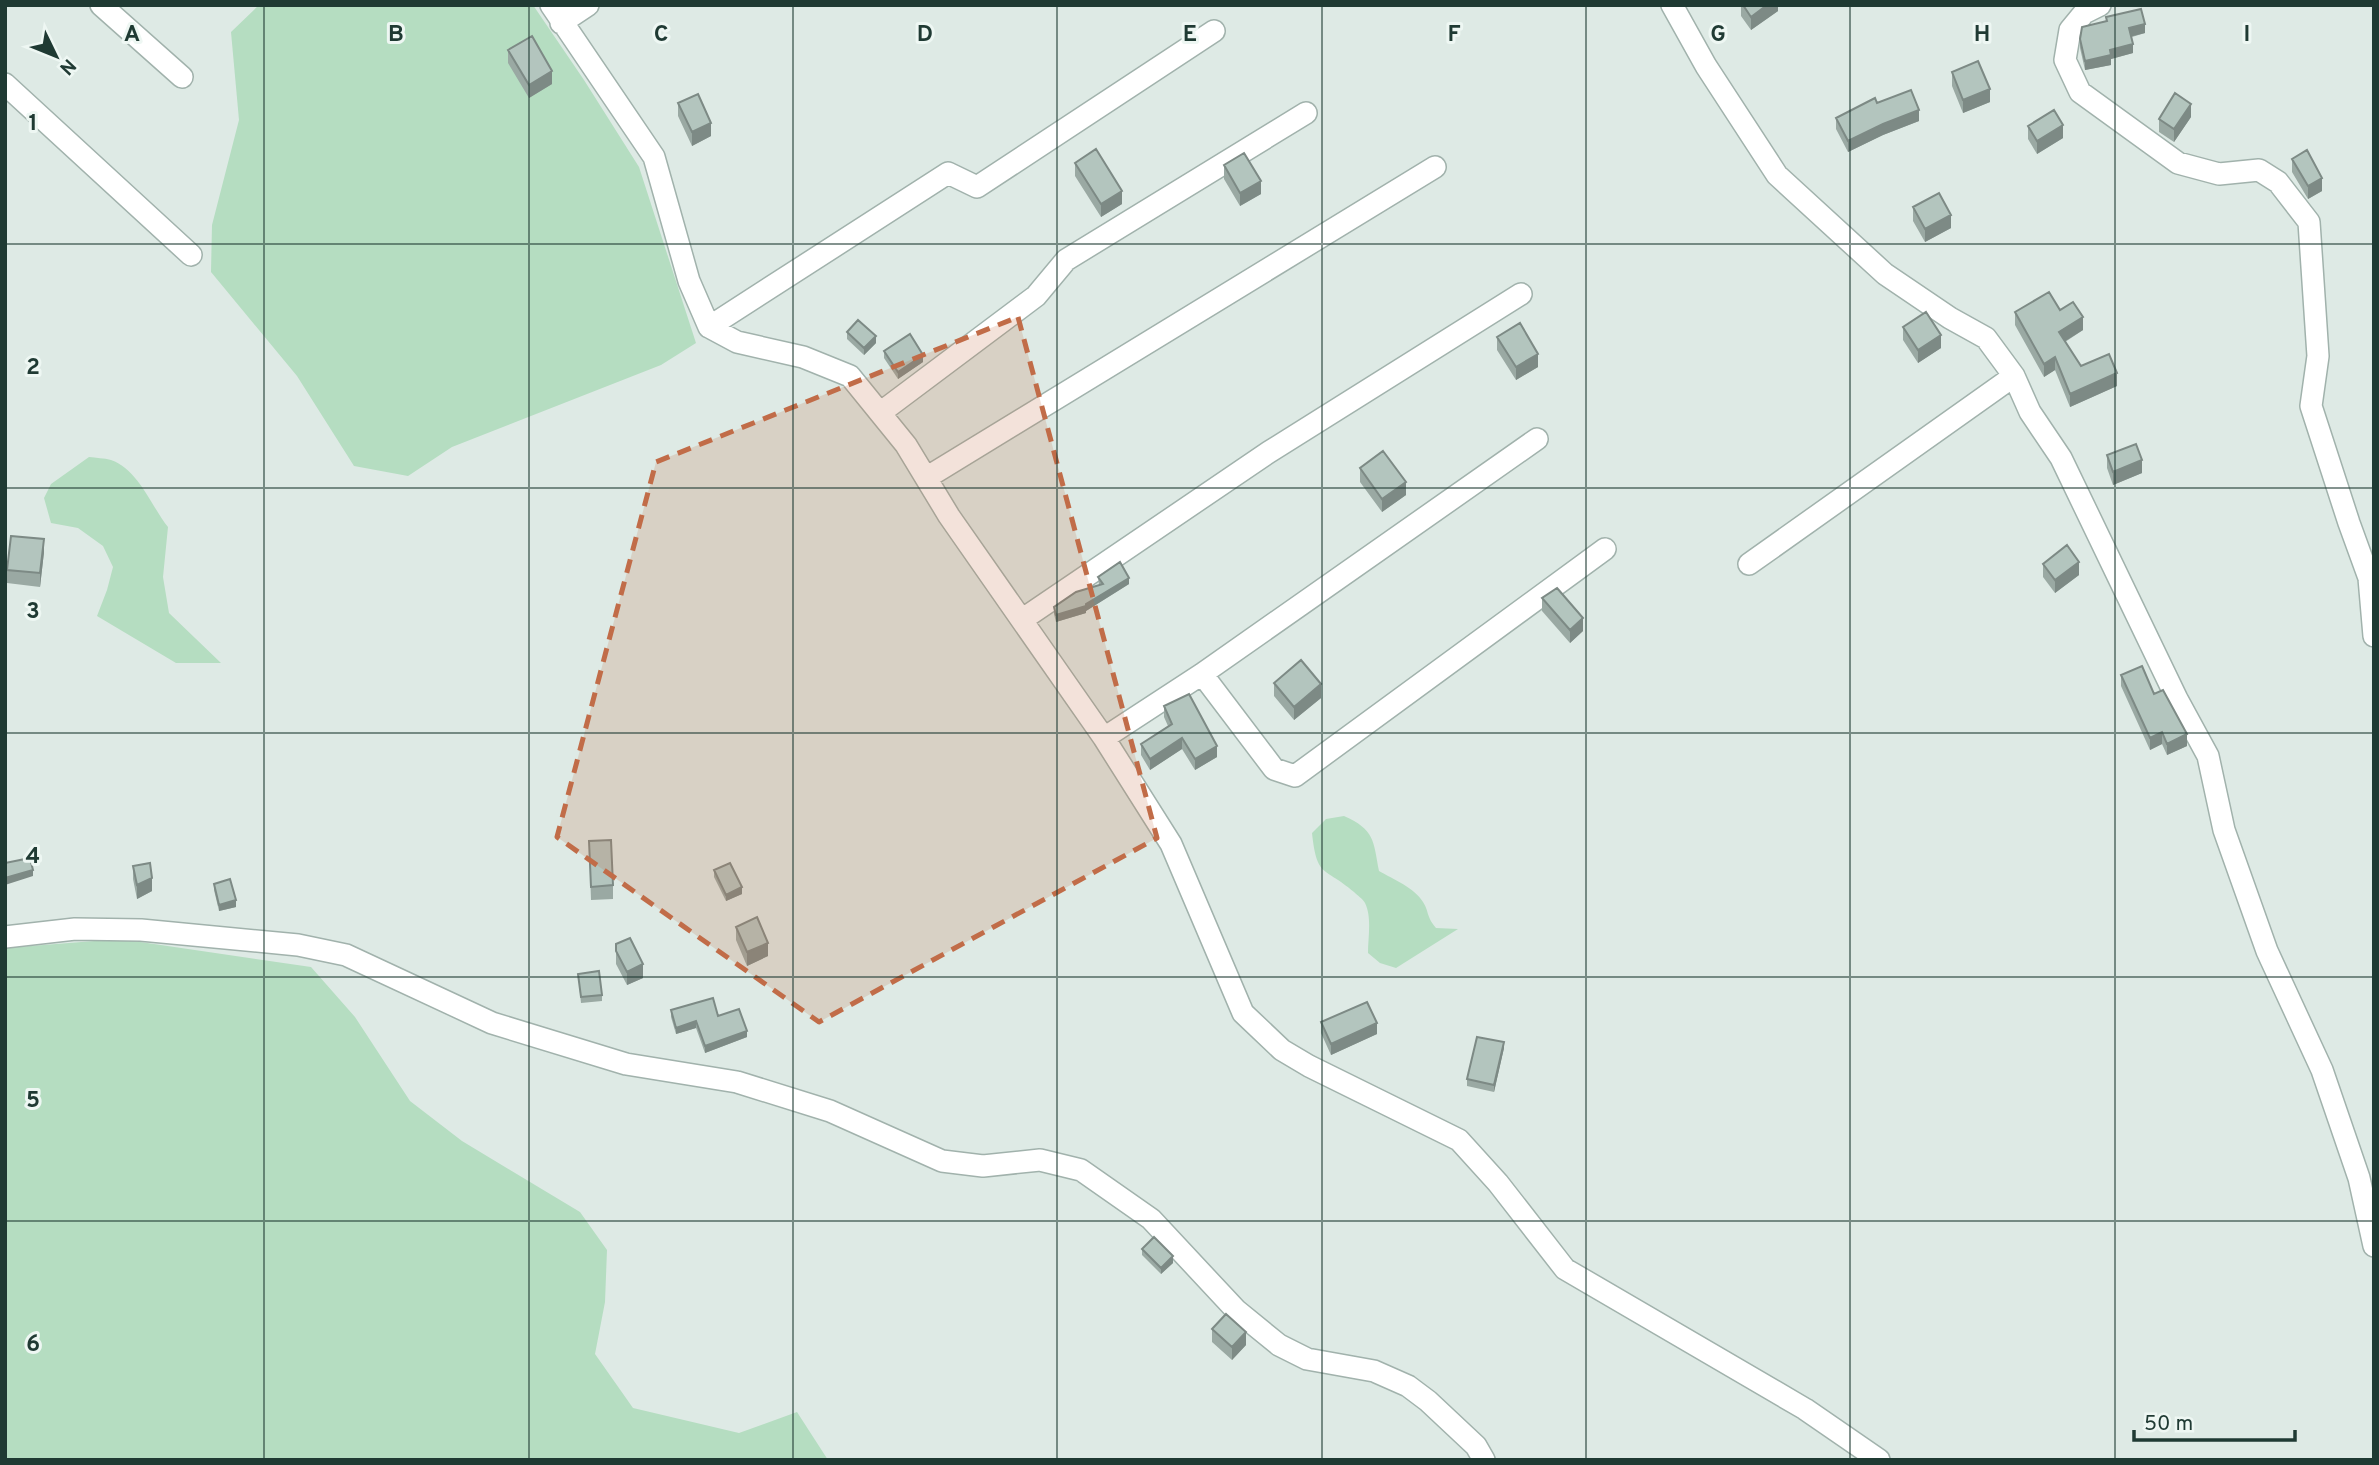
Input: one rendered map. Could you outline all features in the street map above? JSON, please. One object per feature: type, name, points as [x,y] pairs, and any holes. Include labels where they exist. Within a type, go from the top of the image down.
[{"type":"street","points":[[101,5],[182,77]]},
{"type":"street","points":[[588,5],[556,14],[654,157],[690,281],[709,327],[737,342],[803,357],[850,376],[906,445],[949,516],[1104,738],[1171,844],[1243,1013],[1282,1050],[1308,1066],[1458,1140],[1498,1182],[1565,1269],[1805,1409],[1879,1460]]},
{"type":"street","points":[[1672,5],[1706,66],[1777,175],[1885,274],[1950,318],[1986,338],[2014,376],[2030,412],[2061,458],[2177,699],[2208,756],[2224,830],[2267,951],[2322,1070],[2359,1178],[2374,1246]]},
{"type":"street","points":[[2100,5],[2084,13],[2070,30],[2065,60],[2080,92],[2178,163],[2219,174],[2259,170],[2278,182],[2309,222],[2318,356],[2311,406],[2369,578],[2374,636]]},
{"type":"street","points":[[709,327],[948,173],[977,187],[1214,31]]},
{"type":"street","points":[[5,84],[191,255]]},
{"type":"street","points":[[880,413],[1036,296],[1066,260],[1306,113]]},
{"type":"street","points":[[926,478],[1435,167]]},
{"type":"street","points":[[1023,619],[1269,452],[1521,294]]},
{"type":"street","points":[[1749,564],[2014,376]]},
{"type":"street","points":[[1104,738],[1202,674],[1537,439]]},
{"type":"street","points":[[1202,674],[1274,769],[1295,776],[1605,549]]},
{"type":"street","points":[[5,937],[75,929],[141,930],[298,945],[346,955],[492,1023],[626,1064],[737,1082],[830,1111],[942,1161],[983,1166],[1041,1160],[1081,1170],[1151,1219],[1236,1310],[1279,1345],[1307,1359],[1374,1371],[1408,1386],[1476,1446],[1484,1460]]},
{"type":"highlighted area","points":[[1018,317],[1157,838],[819,1022],[557,837],[656,462]]},
{"type":"green space","points":[[259,5],[533,5],[639,167],[696,343],[661,365],[452,447],[408,476],[354,466],[297,376],[211,272],[212,225],[239,120],[231,32]]},
{"type":"green space","points":[[89,457],[111,460],[121,465],[144,489],[168,527],[163,577],[169,613],[221,663],[176,663],[97,616],[113,567],[103,546],[78,528],[51,523],[44,498],[51,484]]},
{"type":"green space","points":[[1344,816],[1367,831],[1371,837],[1379,871],[1415,892],[1436,928],[1458,929],[1396,968],[1380,963],[1368,953],[1369,921],[1365,903],[1324,870],[1316,858],[1312,833],[1326,819]]},
{"type":"green space","points":[[120,939],[311,967],[355,1017],[410,1101],[462,1141],[580,1212],[607,1250],[605,1302],[595,1354],[633,1408],[739,1433],[797,1412],[828,1460],[5,1460],[5,948]]},
{"type":"building","points":[[1743,5],[1767,5],[1751,17]]},
{"type":"building","points":[[2141,9],[2145,24],[2129,28],[2133,44],[2110,50],[2111,55],[2085,61],[2080,39],[2082,27],[2107,21],[2106,17]]},
{"type":"building","points":[[532,36],[552,71],[529,85],[508,50]]},
{"type":"building","points":[[1978,61],[1990,89],[1963,100],[1952,72]]},
{"type":"building","points":[[1911,90],[1919,110],[1848,141],[1836,118],[1875,98],[1877,103]]},
{"type":"building","points":[[2175,93],[2191,104],[2174,129],[2159,119]]},
{"type":"building","points":[[698,94],[711,123],[692,132],[678,103]]},
{"type":"building","points":[[2054,110],[2063,125],[2037,141],[2028,126]]},
{"type":"building","points":[[1096,149],[1122,191],[1101,204],[1075,163]]},
{"type":"building","points":[[2307,150],[2322,178],[2308,186],[2292,159]]},
{"type":"building","points":[[1244,153],[1261,181],[1240,193],[1224,165]]},
{"type":"building","points":[[1939,193],[1951,215],[1925,229],[1913,207]]},
{"type":"building","points":[[2049,292],[2060,310],[2073,302],[2083,317],[2059,332],[2081,366],[2109,354],[2117,373],[2070,394],[2055,357],[2044,364],[2015,312]]},
{"type":"building","points":[[1926,312],[1941,335],[1918,350],[1903,327]]},
{"type":"building","points":[[858,320],[876,336],[864,348],[847,332]]},
{"type":"building","points":[[1520,323],[1538,354],[1516,367],[1497,337]]},
{"type":"building","points":[[910,334],[923,355],[898,372],[884,351]]},
{"type":"building","points":[[2136,444],[2142,460],[2113,472],[2107,455]]},
{"type":"building","points":[[1383,451],[1406,482],[1382,499],[1360,468]]},
{"type":"building","points":[[11,536],[44,539],[40,573],[7,570]]},
{"type":"building","points":[[2067,545],[2079,562],[2055,580],[2043,564]]},
{"type":"building","points":[[1120,562],[1129,578],[1086,606],[1056,615],[1054,607],[1076,592],[1103,584],[1098,577]]},
{"type":"building","points":[[1557,588],[1583,618],[1570,630],[1542,598]]},
{"type":"building","points":[[1301,660],[1321,684],[1294,707],[1274,683]]},
{"type":"building","points":[[2142,666],[2154,694],[2163,690],[2187,734],[2167,744],[2162,732],[2150,738],[2121,675]]},
{"type":"building","points":[[1189,694],[1217,746],[1195,759],[1182,738],[1150,759],[1141,744],[1172,724],[1164,706]]},
{"type":"building","points":[[611,840],[613,885],[591,887],[589,841]]},
{"type":"building","points":[[30,858],[33,870],[5,878],[5,863]]},
{"type":"building","points":[[150,863],[152,878],[137,885],[133,866]]},
{"type":"building","points":[[730,863],[742,887],[726,895],[714,870]]},
{"type":"building","points":[[230,879],[236,900],[219,905],[214,884]]},
{"type":"building","points":[[757,917],[768,943],[747,952],[736,927]]},
{"type":"building","points":[[630,938],[643,964],[627,972],[616,951],[616,944]]},
{"type":"building","points":[[599,971],[602,995],[581,997],[578,974]]},
{"type":"building","points":[[713,998],[718,1016],[739,1009],[747,1031],[705,1046],[696,1021],[676,1028],[671,1010]]},
{"type":"building","points":[[1367,1002],[1377,1023],[1331,1044],[1321,1022]]},
{"type":"building","points":[[1477,1037],[1504,1042],[1494,1085],[1467,1079]]},
{"type":"building","points":[[1154,1237],[1173,1256],[1161,1268],[1142,1249]]},
{"type":"building","points":[[1226,1314],[1246,1332],[1232,1347],[1212,1329]]}]
